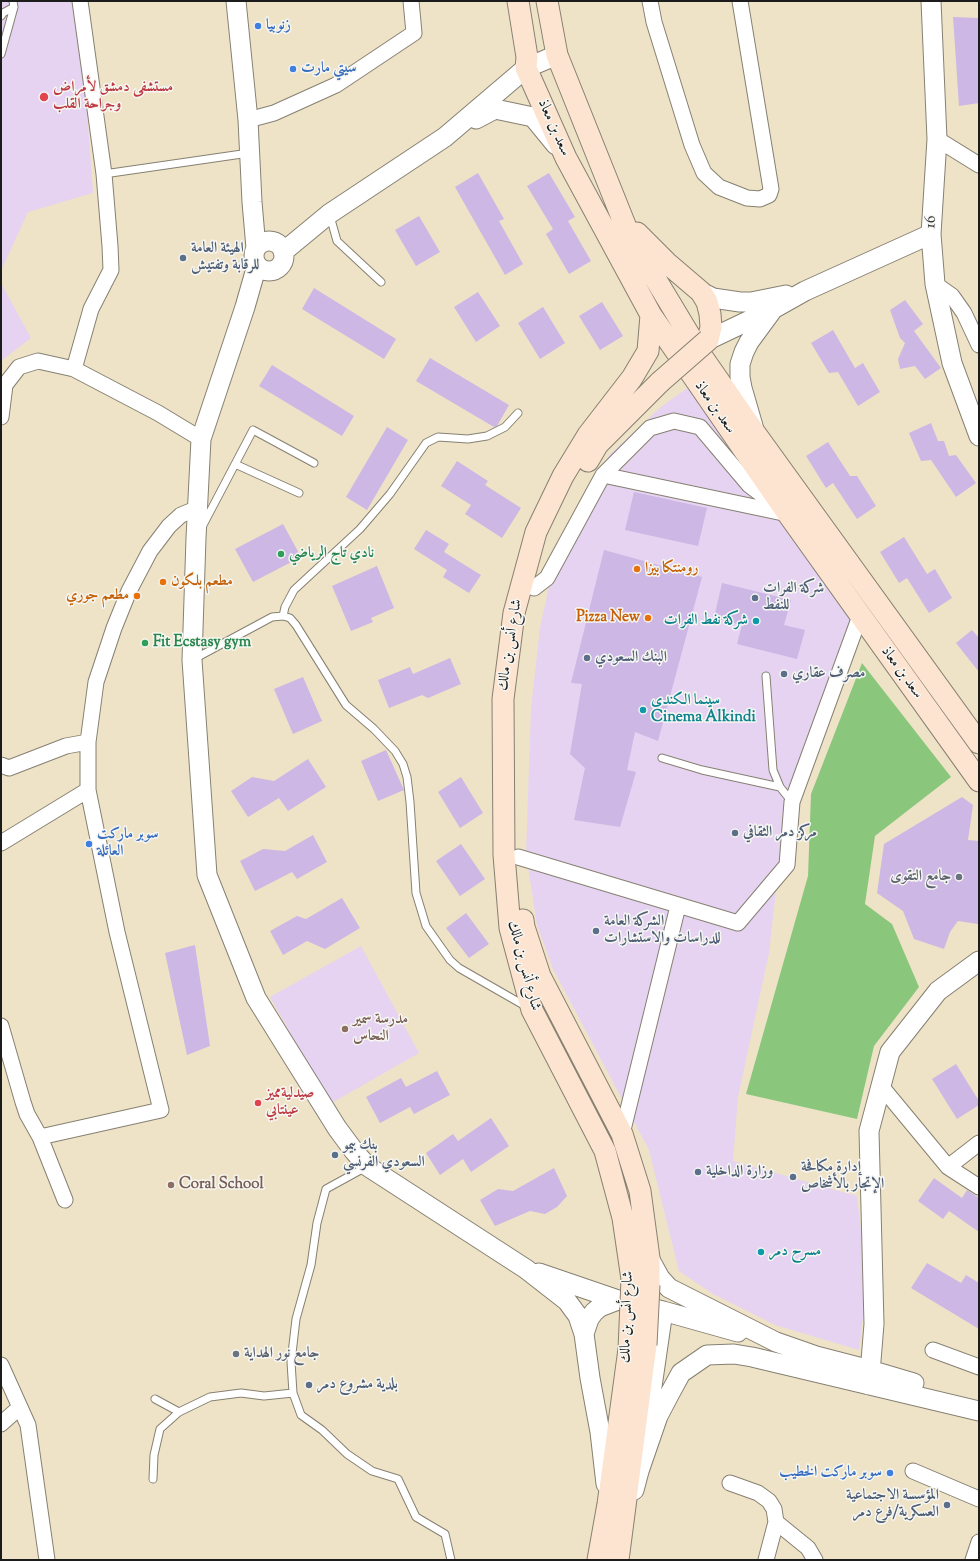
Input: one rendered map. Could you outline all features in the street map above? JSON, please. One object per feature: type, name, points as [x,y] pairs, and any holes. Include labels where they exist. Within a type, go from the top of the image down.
[{"type":"main road","name":"سعد بن معاذ","points":[[518,1],[527,57],[526,68],[566,158],[651,315],[788,514],[979,780]]},
{"type":"main road","name":"سعد بن معاذ","points":[[547,1],[557,55],[620,217],[629,235],[703,358],[755,433],[979,743]]},
{"type":"main road","points":[[620,217],[667,263],[700,292],[707,302],[710,314],[711,327],[708,340]]},
{"type":"main road","name":"شارع أنس بن مالك","points":[[641,1282],[605,1151],[532,1010],[510,928],[504,855],[503,699],[514,613],[536,532],[563,476],[588,435],[632,378],[648,351],[651,315]]},
{"type":"main road","name":"شارع أنس بن مالك","points":[[604,1557],[638,1347],[641,1282],[649,1258],[640,1191],[622,1134],[540,976],[524,927],[518,857],[517,700],[525,615],[534,588],[547,537],[577,478],[598,444],[660,382],[708,340]]},
{"type":"main road","name":"شارع أنس بن مالك","points":[[604,1557],[608,1504],[638,1347]]},
{"type":"street","points":[[74,369],[91,309],[111,270],[104,174],[80,1]]},
{"type":"street","points":[[236,1],[248,120],[252,202],[268,255]]},
{"type":"street","points":[[248,120],[274,113],[336,85],[414,33],[411,1]]},
{"type":"street","points":[[650,1],[654,22],[692,145],[704,173],[719,187],[747,198],[760,199],[769,195],[771,189],[740,1]]},
{"type":"street","name":"16","points":[[931,1],[937,139],[931,234],[935,284],[952,363],[979,436]]},
{"type":"street","points":[[445,136],[526,68],[557,55]]},
{"type":"street","points":[[566,158],[533,118],[495,109],[445,136],[268,255],[245,307],[202,439],[196,538],[192,660],[208,875],[256,998],[337,1128],[367,1166],[526,1268],[567,1301],[578,1316],[584,1334],[600,1432],[608,1504]]},
{"type":"street","points":[[937,139],[979,165]]},
{"type":"street","points":[[708,340],[773,309],[805,291],[931,234]]},
{"type":"street","points":[[935,284],[952,296],[964,313],[979,345]]},
{"type":"street","points":[[700,292],[713,298],[727,301],[751,302],[805,291]]},
{"type":"street","points":[[755,433],[742,388],[740,364],[749,342],[773,309]]},
{"type":"street","points":[[1,417],[6,385],[19,367],[38,361],[74,369],[158,413],[202,439]]},
{"type":"street","points":[[534,588],[547,578],[604,475],[650,428],[674,421],[700,427],[749,485],[788,514]]},
{"type":"street","points":[[604,475],[788,514]]},
{"type":"street","points":[[40,1137],[161,1110],[117,932],[88,790],[88,742],[96,682],[114,628],[130,591],[150,551],[169,526],[181,515],[198,508]]},
{"type":"street","points":[[518,857],[738,923],[787,865],[792,802],[860,616]]},
{"type":"street","points":[[1,765],[9,768],[66,746],[88,742]]},
{"type":"street","points":[[1,843],[88,790]]},
{"type":"street","points":[[622,1134],[678,906]]},
{"type":"street","points":[[869,1377],[874,1324],[869,1131],[890,1052],[938,990],[979,961]]},
{"type":"street","points":[[1,1026],[27,1114],[40,1137],[65,1200]]},
{"type":"street","points":[[881,1086],[948,1167],[979,1187]]},
{"type":"street","points":[[948,1167],[979,1143]]},
{"type":"street","points":[[649,1258],[660,1278],[669,1288],[776,1342]]},
{"type":"street","points":[[526,1268],[618,1300],[776,1342],[869,1377],[979,1411]]},
{"type":"street","points":[[584,1334],[589,1319],[594,1312],[600,1307],[618,1300]]},
{"type":"street","points":[[639,1471],[658,1357],[663,1311]]},
{"type":"street","points":[[932,1350],[979,1367]]},
{"type":"street","points":[[604,1557],[639,1471],[658,1416],[681,1372],[707,1355],[734,1354],[869,1377],[950,1394],[979,1406]]},
{"type":"street","points":[[1,1365],[28,1425],[47,1560]]},
{"type":"street","points":[[1,1424],[20,1407]]},
{"type":"street","points":[[913,1471],[979,1499]]},
{"type":"street","points":[[730,1482],[758,1493],[769,1501],[774,1509],[776,1522],[766,1560]]},
{"type":"street","points":[[776,1522],[808,1548],[815,1560]]},
{"type":"street","points":[[972,1560],[979,1542]]},
{"type":"lane","points":[[1,16],[13,4]]},
{"type":"lane","points":[[1,54],[13,4]]},
{"type":"lane","points":[[104,174],[249,153]]},
{"type":"lane","points":[[329,214],[337,241],[381,282]]},
{"type":"lane","points":[[283,616],[285,607],[294,590],[360,529],[386,498],[426,443],[438,437],[468,439],[487,436],[505,427],[518,413]]},
{"type":"lane","points":[[196,538],[253,430],[314,463]]},
{"type":"lane","points":[[235,464],[299,494]]},
{"type":"lane","points":[[192,660],[272,617],[283,616],[290,618],[296,625],[346,706],[374,729],[395,751],[403,764],[407,777],[410,802],[416,893],[426,926],[450,960],[459,968],[532,1010]]},
{"type":"lane","points":[[766,676],[774,770],[780,787],[792,802]]},
{"type":"lane","points":[[662,758],[702,770],[780,787]]},
{"type":"lane","points":[[367,1166],[326,1189],[317,1222],[310,1265],[296,1319],[291,1362],[293,1393],[301,1415],[322,1430],[347,1454],[372,1471],[398,1479],[416,1517],[445,1534],[451,1560]]},
{"type":"lane","points":[[153,1479],[154,1455],[160,1428],[179,1412],[210,1398],[241,1393],[264,1396],[293,1393]]},
{"type":"lane","points":[[155,1399],[179,1412]]},
{"type":"shaded area","name":"مستشفى دمشق لأمراض وجراحة القلب","points":[[1,1],[79,1],[93,193],[28,212],[1,271]]},
{"type":"shaded area","points":[[1,283],[31,338],[1,361]]},
{"type":"shaded area","points":[[689,387],[855,617],[786,800],[769,953],[738,1097],[733,1161],[857,1196],[867,1284],[859,1350],[775,1325],[713,1294],[679,1271],[649,1150],[553,969],[537,925],[526,854],[531,708],[540,627],[558,547],[609,455],[662,406]]},
{"type":"shaded area","points":[[361,946],[419,1053],[330,1104],[270,997]]},
{"type":"green space","points":[[862,663],[951,777],[875,836],[865,904],[892,924],[919,987],[874,1046],[857,1119],[746,1094],[808,876],[811,794]]},
{"type":"building","points":[[953,17],[979,18],[979,103],[959,106]]},
{"type":"building","points":[[478,173],[504,219],[499,221],[523,264],[505,275],[455,187]]},
{"type":"building","points":[[549,173],[575,217],[568,221],[591,261],[569,274],[546,234],[553,229],[527,186]]},
{"type":"building","points":[[419,216],[440,252],[416,266],[395,230]]},
{"type":"building","points":[[314,288],[396,339],[384,359],[302,309]]},
{"type":"building","points":[[478,292],[500,326],[476,342],[454,307]]},
{"type":"building","points":[[905,300],[923,324],[914,331],[941,368],[925,379],[915,366],[900,369],[898,359],[905,343],[900,338],[890,310]]},
{"type":"building","points":[[602,302],[623,336],[600,350],[579,316]]},
{"type":"building","points":[[543,307],[565,343],[540,359],[518,323]]},
{"type":"building","points":[[833,330],[855,368],[863,363],[880,392],[858,406],[838,372],[829,373],[811,343]]},
{"type":"building","points":[[430,358],[509,405],[497,426],[494,427],[416,381]]},
{"type":"building","points":[[272,365],[354,416],[342,436],[259,386]]},
{"type":"building","points":[[931,423],[938,441],[944,441],[949,456],[956,455],[976,483],[956,497],[931,460],[921,461],[909,433]]},
{"type":"building","points":[[387,427],[408,440],[367,510],[346,497]]},
{"type":"building","points":[[828,442],[850,476],[857,476],[876,506],[857,519],[833,483],[826,488],[806,456]]},
{"type":"building","points":[[457,461],[488,481],[485,485],[521,508],[502,538],[465,514],[471,505],[441,486]]},
{"type":"building","points":[[634,492],[707,508],[698,546],[625,530]]},
{"type":"building","points":[[283,524],[301,557],[253,582],[235,549]]},
{"type":"building","points":[[426,530],[449,544],[444,552],[481,575],[469,593],[443,577],[447,570],[414,549]]},
{"type":"building","points":[[904,537],[927,574],[935,569],[952,598],[929,613],[907,578],[899,583],[880,552]]},
{"type":"building","points":[[604,550],[702,577],[658,741],[635,732],[627,770],[636,772],[620,827],[574,820],[585,768],[570,754],[582,684],[571,683]]},
{"type":"building","points":[[377,566],[394,608],[371,618],[373,622],[351,631],[332,586]]},
{"type":"building","name":"شركة نفط الفرات","points":[[722,583],[791,600],[784,625],[805,630],[797,659],[737,644],[742,625],[714,618]]},
{"type":"building","points":[[972,630],[979,638],[979,672],[956,643]]},
{"type":"building","points":[[450,658],[461,684],[428,698],[422,695],[389,708],[378,680],[410,667],[413,674]]},
{"type":"building","points":[[303,677],[322,721],[293,734],[274,689]]},
{"type":"building","points":[[386,750],[404,790],[378,801],[361,761]]},
{"type":"building","points":[[308,759],[326,787],[288,811],[279,798],[248,817],[231,791],[252,777],[274,781]]},
{"type":"building","points":[[461,777],[483,813],[460,828],[438,792]]},
{"type":"building","points":[[962,797],[973,805],[968,840],[979,841],[979,917],[978,924],[958,921],[950,932],[944,949],[914,939],[903,911],[877,893],[884,844]]},
{"type":"building","points":[[313,835],[327,862],[297,879],[292,872],[255,891],[240,861],[263,849],[285,851]]},
{"type":"building","points":[[461,844],[485,879],[460,896],[436,861]]},
{"type":"building","points":[[342,898],[360,928],[325,949],[307,941],[283,955],[270,931],[297,916],[306,919]]},
{"type":"building","points":[[466,913],[489,944],[469,958],[446,928]]},
{"type":"building","points":[[195,945],[210,1046],[187,1055],[165,953]]},
{"type":"building","points":[[956,1064],[979,1101],[979,1105],[957,1119],[932,1079]]},
{"type":"building","points":[[437,1071],[450,1095],[414,1114],[410,1107],[380,1123],[366,1097],[401,1078],[406,1087]]},
{"type":"building","points":[[491,1118],[509,1146],[471,1172],[463,1159],[440,1175],[426,1153],[453,1134],[458,1141]]},
{"type":"building","points":[[554,1168],[567,1196],[557,1207],[545,1214],[530,1211],[495,1226],[480,1200],[498,1189],[513,1191]]},
{"type":"building","points":[[934,1178],[962,1198],[967,1190],[979,1198],[979,1232],[949,1211],[943,1219],[918,1201]]},
{"type":"building","points":[[927,1263],[961,1283],[966,1275],[979,1283],[979,1329],[911,1288]]},
{"type":"place","name":"زنوبيا","points":[[258,26]]},
{"type":"place","name":"سيتي مارت","points":[[293,69]]},
{"type":"place","name":"مستشفى دمشق لأمراض وجراحة القلب","points":[[44,97]]},
{"type":"place","name":"الهيئة العامة للرقابة وتفتيش","points":[[183,258]]},
{"type":"place","name":"نادي تاج الرياضي","points":[[281,554]]},
{"type":"place","name":"رومنتكا بيزا","points":[[637,569]]},
{"type":"place","name":"مطعم بلكون","points":[[163,582]]},
{"type":"place","name":"مطعم جوري","points":[[137,596]]},
{"type":"place","name":"شركة الفرات للنفط","points":[[755,598]]},
{"type":"place","name":"Pizza New","points":[[648,618]]},
{"type":"place","name":"شركة نفط الفرات","points":[[756,621]]},
{"type":"place","name":"Fit Ecstasy gym","points":[[145,643]]},
{"type":"place","name":"البنك السعودي","points":[[587,658]]},
{"type":"place","name":"مصرف عقاري","points":[[784,674]]},
{"type":"place","name":"سينما الكندي Cinema Alkindi","points":[[643,710]]},
{"type":"place","name":"مركز دمر الثقافي","points":[[735,833]]},
{"type":"place","name":"سوبر ماركت العائلة","points":[[89,844]]},
{"type":"place","name":"جامع التقوى","points":[[959,877]]},
{"type":"place","name":"الشركة العامة للدراسات والاستشارات","points":[[596,931]]},
{"type":"place","name":"مدرسة سمير النحاس","points":[[345,1029]]},
{"type":"place","name":"صيدليةمميز عينتابي","points":[[258,1103]]},
{"type":"place","name":"بنك بيمو السعودي الفرنسي","points":[[335,1155]]},
{"type":"place","name":"وزارة الداخلية","points":[[698,1172]]},
{"type":"place","name":"إدارة مكافحة الإتجار بالأشخاص","points":[[793,1177]]},
{"type":"place","name":"Coral School","points":[[171,1185]]},
{"type":"place","name":"مسرح دمر","points":[[761,1252]]},
{"type":"place","name":"جامع نور الهداية","points":[[236,1354]]},
{"type":"place","name":"بلدية مشروع دمر","points":[[309,1385]]},
{"type":"place","name":"سوبر ماركت الخطيب","points":[[890,1473]]},
{"type":"place","name":"المؤسسة الاجتماعية العسكرية/فرع دمر","points":[[947,1505]]}]
